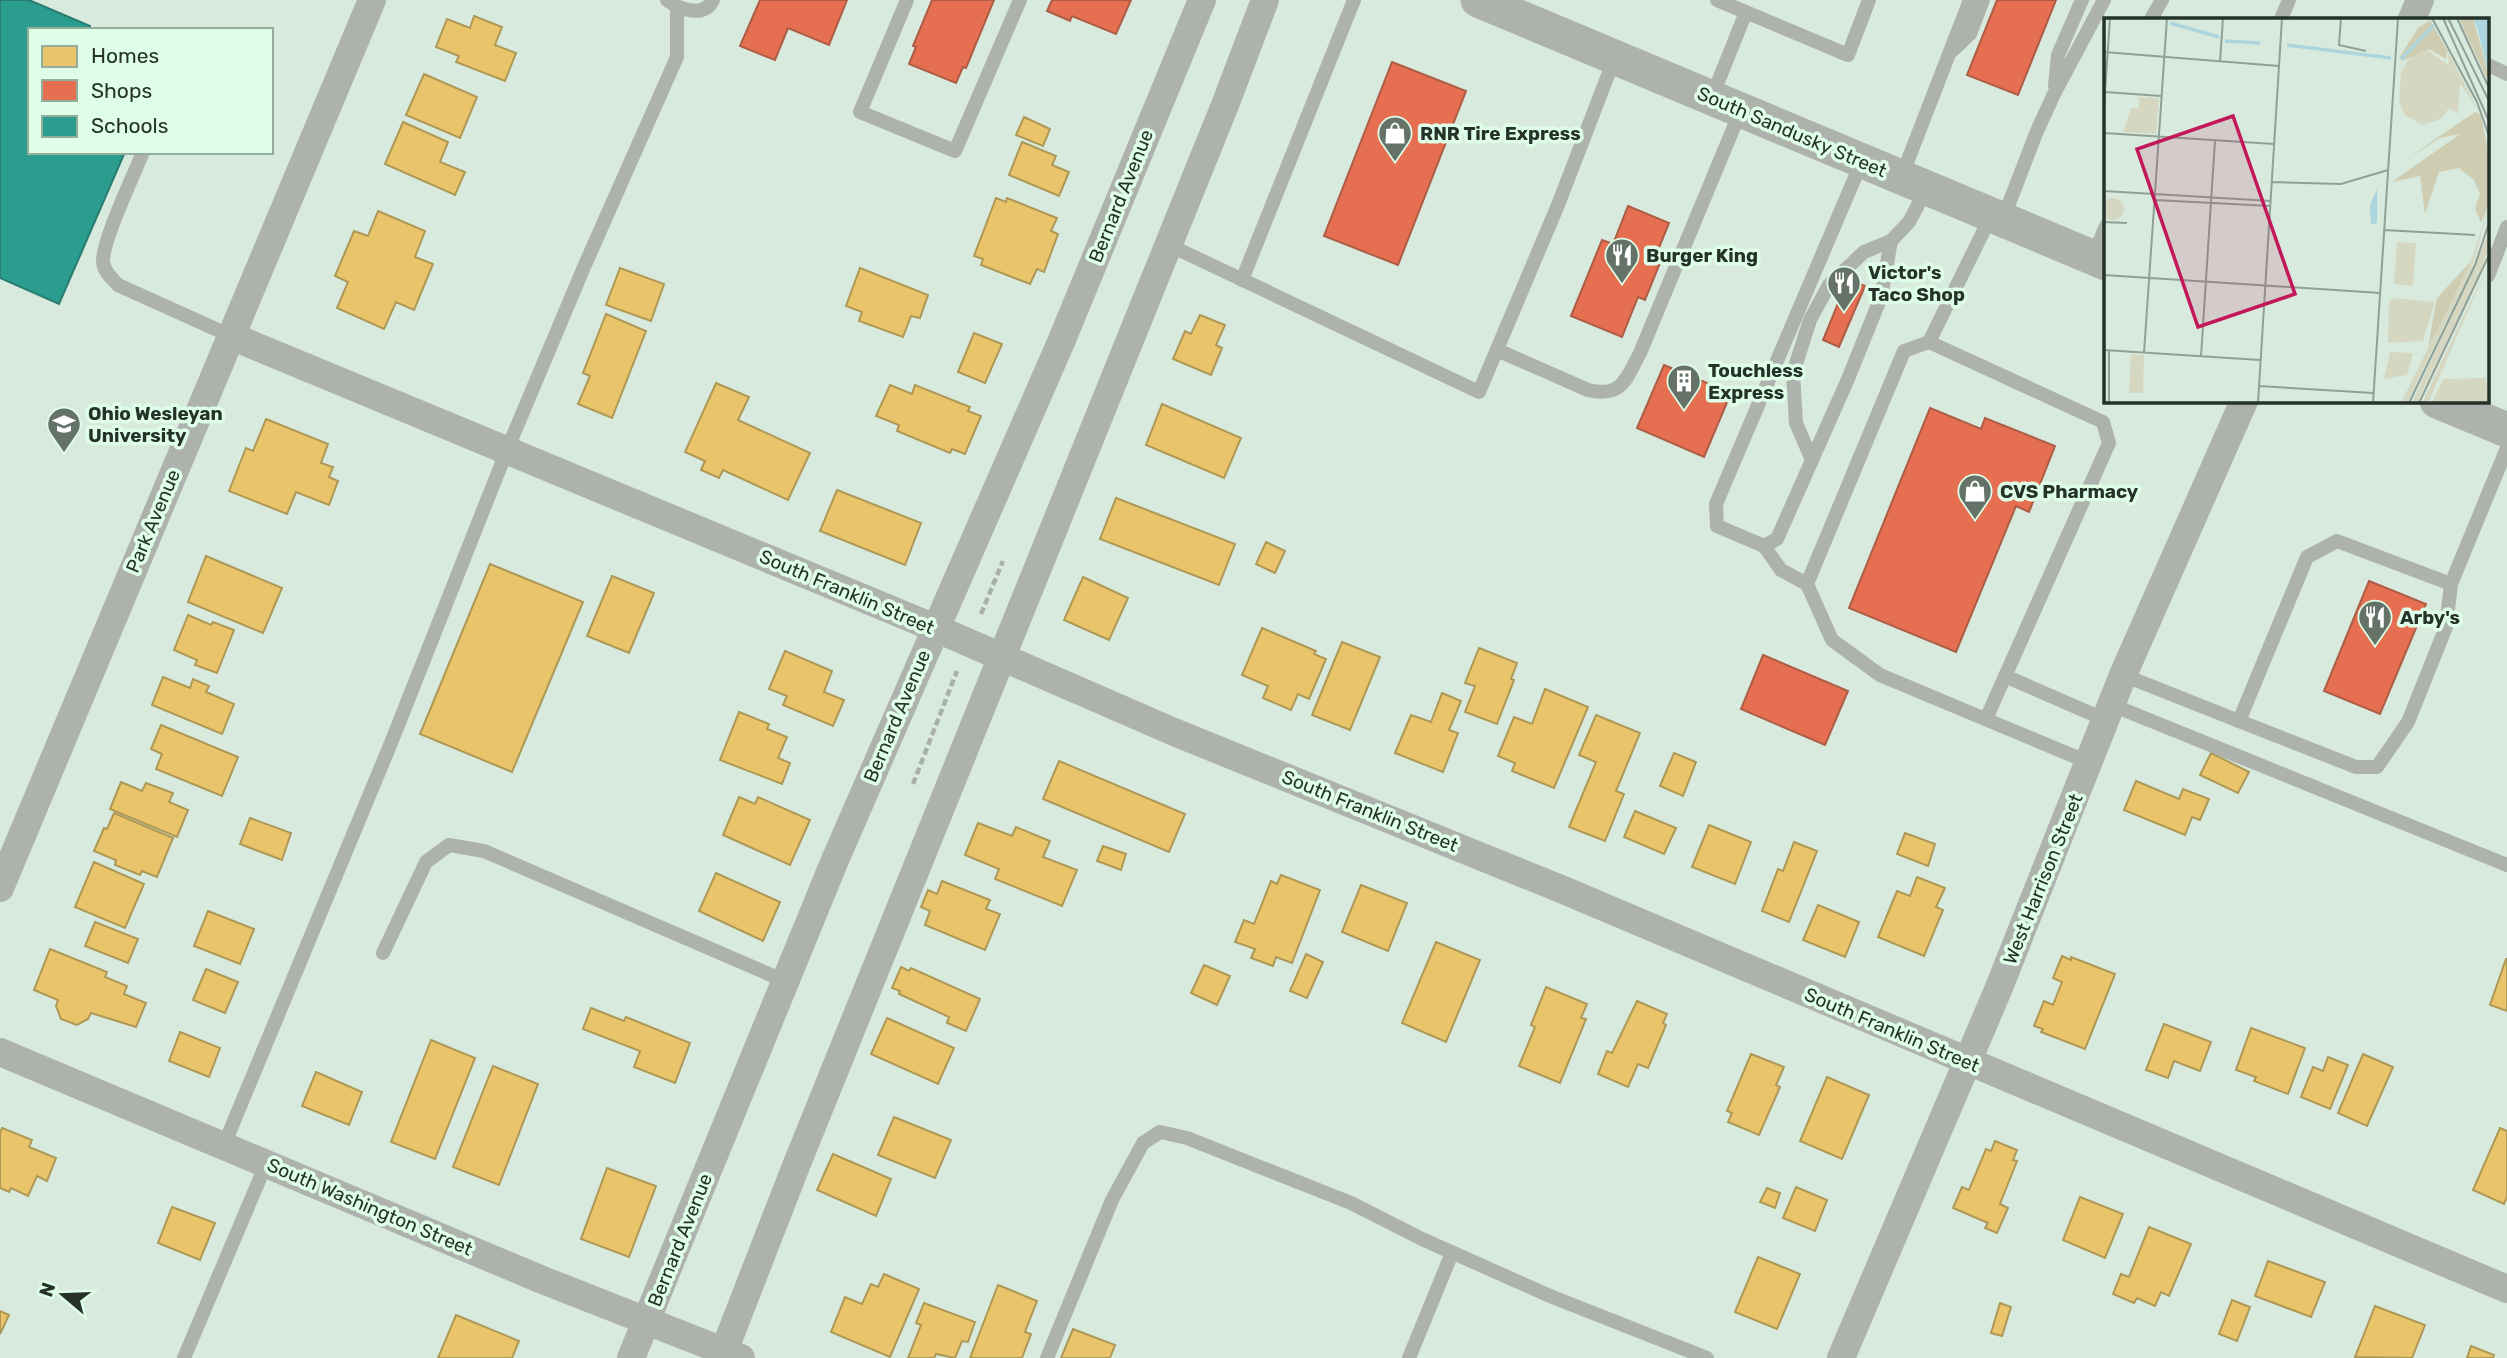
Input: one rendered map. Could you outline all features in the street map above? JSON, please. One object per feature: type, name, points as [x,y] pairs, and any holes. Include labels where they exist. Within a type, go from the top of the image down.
[{"type":"street","name":"Park Avenue","points":[[0,888],[372,0]]},
{"type":"street","name":"Bernard Avenue","points":[[631,1358],[785,981],[934,628],[1061,342],[1202,0]]},
{"type":"street","points":[[732,1354],[801,1153],[1003,658],[1265,0]]},
{"type":"street","name":"South Sandusky Street","points":[[1478,0],[2100,260]]},
{"type":"street","points":[[2412,18],[2420,0]]},
{"type":"street","name":"South Franklin Street","points":[[231,336],[934,628],[1174,732],[1562,889],[2507,1289]]},
{"type":"street","name":"West Harrison Street","points":[[1841,1358],[2090,763],[2123,675],[2244,402]]},
{"type":"street","points":[[2440,402],[2506,432]]},
{"type":"street","name":"South Washington Street","points":[[0,1052],[540,1279],[732,1354]]},
{"type":"lane","points":[[224,1145],[391,743],[507,450],[677,57],[672,4],[699,12],[711,5],[713,0]]},
{"type":"lane","points":[[907,0],[860,112],[955,152],[1020,0]]},
{"type":"lane","points":[[1242,280],[1354,0]]},
{"type":"lane","points":[[1717,0],[1848,55],[1869,0]]},
{"type":"lane","points":[[1812,460],[1796,423],[1793,373],[1810,320],[1829,285],[1864,252],[1891,241],[1909,222],[1914,183],[1948,55],[1970,0]]},
{"type":"lane","points":[[1948,55],[1970,34],[1983,0]]},
{"type":"lane","points":[[2054,94],[2058,55],[2082,0]]},
{"type":"lane","points":[[1807,584],[1904,351],[1929,342],[1997,218],[2054,94],[2104,0]]},
{"type":"lane","points":[[2152,18],[2162,0]]},
{"type":"lane","points":[[2281,18],[2289,0]]},
{"type":"lane","points":[[1497,350],[1588,390],[1602,393],[1623,385],[1640,353],[1726,104],[1746,12]]},
{"type":"lane","points":[[1168,245],[1479,392],[1558,205],[1615,57]]},
{"type":"lane","points":[[2490,66],[2507,74]]},
{"type":"lane","points":[[142,154],[105,247],[103,264],[108,275],[118,285],[231,336]]},
{"type":"lane","points":[[1862,161],[1716,504],[1717,526],[1764,546],[1781,570],[1807,584],[1832,640],[1881,675],[2090,763]]},
{"type":"lane","points":[[2490,271],[2507,228]]},
{"type":"lane","points":[[2100,260],[2104,237]]},
{"type":"lane","points":[[1764,546],[1777,539],[1881,297],[1891,241]]},
{"type":"lane","points":[[1929,342],[2104,422],[2109,443],[1986,719]]},
{"type":"lane","points":[[2123,675],[2356,767],[2377,767],[2408,722],[2446,627],[2451,584],[2506,432]]},
{"type":"lane","points":[[2239,721],[2307,557],[2337,541],[2451,584]]},
{"type":"lane","points":[[2005,676],[2507,865]]},
{"type":"lane","points":[[383,953],[426,862],[449,845],[484,851],[785,981]]},
{"type":"lane","points":[[1047,1358],[1112,1200],[1143,1143],[1160,1132],[1187,1138],[1351,1203],[1452,1253],[1550,1296],[1707,1358]]},
{"type":"lane","points":[[184,1358],[267,1164]]},
{"type":"lane","points":[[1409,1358],[1452,1253]]},
{"type":"building: Homes","points":[[474,16],[502,27],[495,45],[516,53],[505,81],[456,62],[459,56],[436,47],[447,19],[470,28]]},
{"type":"building: Homes","points":[[424,74],[477,97],[460,138],[406,115]]},
{"type":"building: Homes","points":[[1024,117],[1050,129],[1043,146],[1016,135]]},
{"type":"building: Homes","points":[[403,122],[448,142],[440,162],[465,172],[455,195],[385,164]]},
{"type":"building: Homes","points":[[1022,142],[1056,156],[1052,165],[1069,172],[1059,196],[1009,175]]},
{"type":"building: Homes","points":[[996,198],[1006,202],[1007,198],[1057,218],[1051,231],[1058,234],[1044,272],[1037,269],[1030,284],[981,265],[983,259],[974,256]]},
{"type":"building: Homes","points":[[378,211],[425,231],[415,257],[433,264],[414,310],[396,302],[384,329],[337,308],[348,282],[335,276],[354,231],[368,236]]},
{"type":"building: Homes","points":[[620,268],[664,284],[651,321],[606,305]]},
{"type":"building: Homes","points":[[860,268],[928,295],[920,318],[911,316],[903,337],[859,321],[862,312],[846,306]]},
{"type":"building: Homes","points":[[606,314],[646,331],[612,418],[578,404],[590,376],[583,373]]},
{"type":"building: Homes","points":[[1200,315],[1225,325],[1216,345],[1222,348],[1211,375],[1173,359],[1185,331],[1191,334]]},
{"type":"building: Homes","points":[[974,333],[1002,344],[985,383],[958,372]]},
{"type":"building: Homes","points":[[716,383],[749,397],[738,420],[810,453],[788,500],[723,470],[719,478],[701,470],[705,461],[685,452]]},
{"type":"building: Homes","points":[[890,385],[912,394],[915,385],[970,407],[968,411],[981,416],[965,454],[952,449],[950,453],[897,431],[899,425],[876,416]]},
{"type":"building: Homes","points":[[1162,404],[1241,438],[1224,478],[1146,445]]},
{"type":"building: Homes","points":[[266,419],[328,444],[321,463],[333,467],[329,477],[338,481],[329,505],[296,492],[287,514],[229,491],[246,448],[253,451]]},
{"type":"building: Homes","points":[[837,490],[921,523],[905,565],[820,531]]},
{"type":"building: Homes","points":[[1116,498],[1235,544],[1219,585],[1100,539]]},
{"type":"building: Homes","points":[[1266,542],[1285,551],[1275,573],[1256,564]]},
{"type":"building: Homes","points":[[206,556],[282,588],[263,633],[188,602]]},
{"type":"building: Homes","points":[[490,564],[583,602],[512,772],[420,734]]},
{"type":"building: Homes","points":[[612,576],[654,593],[629,653],[587,636]]},
{"type":"building: Homes","points":[[1083,577],[1128,598],[1109,640],[1064,620]]},
{"type":"building: Homes","points":[[188,615],[211,625],[213,622],[234,630],[217,673],[195,665],[197,660],[174,650]]},
{"type":"building: Homes","points":[[1262,628],[1316,651],[1314,654],[1326,659],[1309,699],[1298,694],[1291,710],[1263,698],[1268,686],[1242,675]]},
{"type":"building: Homes","points":[[1342,642],[1380,657],[1350,730],[1312,715]]},
{"type":"building: Homes","points":[[1479,648],[1517,663],[1511,679],[1514,680],[1497,724],[1465,712],[1475,686],[1465,683]]},
{"type":"building: Homes","points":[[785,651],[832,671],[824,692],[844,700],[833,726],[783,705],[787,696],[769,689]]},
{"type":"building: Homes","points":[[163,677],[190,688],[193,679],[209,686],[206,692],[234,704],[222,734],[152,705]]},
{"type":"building: Homes","points":[[1545,689],[1588,707],[1554,788],[1512,771],[1515,763],[1498,756],[1514,717],[1532,724]]},
{"type":"building: Homes","points":[[1442,693],[1461,701],[1449,730],[1458,733],[1443,772],[1395,753],[1411,715],[1431,722]]},
{"type":"building: Homes","points":[[739,712],[769,724],[767,729],[787,737],[778,758],[790,763],[782,784],[720,760]]},
{"type":"building: Homes","points":[[1596,715],[1640,733],[1616,791],[1624,794],[1605,841],[1569,827],[1596,762],[1579,755]]},
{"type":"building: Homes","points":[[161,725],[238,757],[222,796],[156,769],[162,754],[151,749]]},
{"type":"building: Homes","points":[[1674,753],[1696,762],[1683,796],[1660,786]]},
{"type":"building: Homes","points":[[2211,753],[2249,772],[2238,793],[2200,775]]},
{"type":"building: Homes","points":[[1059,761],[1185,814],[1169,852],[1043,799]]},
{"type":"building: Homes","points":[[2136,781],[2179,799],[2183,789],[2209,799],[2200,820],[2192,817],[2185,835],[2124,810]]},
{"type":"building: Homes","points":[[121,782],[142,791],[146,783],[173,793],[169,802],[188,810],[177,837],[110,809]]},
{"type":"building: Homes","points":[[739,797],[755,804],[758,797],[810,820],[790,865],[723,835]]},
{"type":"building: Homes","points":[[1635,811],[1676,828],[1664,854],[1624,837]]},
{"type":"building: Homes","points":[[114,813],[173,838],[157,877],[142,871],[140,875],[115,865],[116,860],[94,851]]},
{"type":"building: Homes","points":[[250,818],[291,833],[282,860],[240,844]]},
{"type":"building: Homes","points":[[978,823],[1012,836],[1016,827],[1050,841],[1043,857],[1077,870],[1062,906],[995,879],[999,869],[965,855]]},
{"type":"building: Homes","points":[[1709,825],[1751,842],[1735,884],[1692,867]]},
{"type":"building: Homes","points":[[1905,833],[1935,844],[1928,866],[1897,854]]},
{"type":"building: Homes","points":[[1794,842],[1817,851],[1789,922],[1762,911],[1778,869],[1783,871]]},
{"type":"building: Homes","points":[[1103,846],[1126,854],[1121,870],[1097,861]]},
{"type":"building: Homes","points":[[94,862],[144,884],[125,928],[75,907]]},
{"type":"building: Homes","points":[[716,873],[780,902],[763,941],[699,911]]},
{"type":"building: Homes","points":[[1281,875],[1320,890],[1292,963],[1276,957],[1273,966],[1251,958],[1255,949],[1235,942],[1244,920],[1254,924],[1271,881],[1277,884]]},
{"type":"building: Homes","points":[[1917,877],[1945,888],[1936,907],[1943,910],[1924,956],[1878,937],[1897,891],[1910,896]]},
{"type":"building: Homes","points":[[942,881],[990,900],[986,909],[1000,914],[985,950],[925,925],[930,911],[921,907],[928,890],[937,894]]},
{"type":"building: Homes","points":[[1361,885],[1407,903],[1388,951],[1342,932]]},
{"type":"building: Homes","points":[[1818,905],[1859,922],[1845,957],[1803,940]]},
{"type":"building: Homes","points":[[208,911],[254,929],[240,964],[194,946]]},
{"type":"building: Homes","points":[[95,922],[138,939],[128,963],[85,946]]},
{"type":"building: Homes","points":[[1436,942],[1480,960],[1446,1042],[1402,1023]]},
{"type":"building: Homes","points":[[50,949],[107,972],[105,977],[127,986],[124,994],[146,1003],[136,1027],[91,1013],[88,1019],[77,1025],[61,1019],[56,1006],[58,1000],[34,990]]},
{"type":"building: Homes","points":[[1306,954],[1323,962],[1307,998],[1290,991]]},
{"type":"building: Homes","points":[[2062,956],[2115,974],[2085,1049],[2041,1032],[2043,1029],[2034,1026],[2044,1001],[2053,1005],[2062,982],[2053,978]]},
{"type":"building: Homes","points":[[2507,959],[2507,1011],[2490,1005]]},
{"type":"building: Homes","points":[[1204,965],[1230,976],[1217,1005],[1191,993]]},
{"type":"building: Homes","points":[[901,967],[909,971],[911,968],[980,999],[966,1031],[947,1023],[949,1017],[899,994],[900,991],[892,988]]},
{"type":"building: Homes","points":[[206,969],[238,982],[225,1013],[193,1000]]},
{"type":"building: Homes","points":[[1546,987],[1587,1004],[1581,1018],[1586,1019],[1560,1083],[1519,1066],[1535,1027],[1531,1025]]},
{"type":"building: Homes","points":[[1637,1001],[1667,1014],[1663,1023],[1666,1025],[1648,1068],[1638,1064],[1628,1087],[1598,1074],[1607,1051],[1612,1053]]},
{"type":"building: Homes","points":[[591,1008],[624,1021],[626,1017],[690,1043],[675,1083],[634,1067],[640,1051],[583,1029]]},
{"type":"building: Homes","points":[[887,1018],[954,1048],[938,1084],[871,1054]]},
{"type":"building: Homes","points":[[2164,1024],[2211,1042],[2200,1071],[2174,1061],[2168,1078],[2146,1070]]},
{"type":"building: Homes","points":[[2251,1028],[2305,1048],[2288,1094],[2254,1081],[2256,1077],[2236,1070]]},
{"type":"building: Homes","points":[[180,1032],[220,1048],[209,1077],[169,1061]]},
{"type":"building: Homes","points":[[431,1040],[475,1058],[435,1159],[391,1142]]},
{"type":"building: Homes","points":[[1751,1054],[1784,1067],[1776,1085],[1780,1087],[1759,1135],[1728,1122],[1732,1113],[1727,1111]]},
{"type":"building: Homes","points":[[2363,1054],[2393,1067],[2367,1126],[2338,1113]]},
{"type":"building: Homes","points":[[2328,1057],[2348,1065],[2330,1109],[2301,1097],[2313,1067],[2323,1071]]},
{"type":"building: Homes","points":[[493,1066],[538,1084],[499,1185],[453,1167]]},
{"type":"building: Homes","points":[[316,1072],[362,1092],[349,1125],[302,1106]]},
{"type":"building: Homes","points":[[1827,1077],[1869,1095],[1842,1159],[1800,1141]]},
{"type":"building: Homes","points":[[894,1117],[951,1140],[935,1178],[878,1155]]},
{"type":"building: Homes","points":[[2,1128],[32,1140],[29,1147],[56,1158],[47,1181],[37,1176],[28,1196],[11,1188],[9,1192],[0,1188]]},
{"type":"building: Homes","points":[[2500,1128],[2507,1131],[2507,1197],[2504,1204],[2473,1190]]},
{"type":"building: Homes","points":[[1995,1141],[2017,1150],[2013,1160],[2017,1161],[2000,1204],[2008,1208],[1997,1233],[1985,1228],[1988,1223],[1953,1208],[1962,1187],[1969,1190],[1986,1149],[1991,1151]]},
{"type":"building: Homes","points":[[833,1154],[891,1179],[876,1216],[817,1190]]},
{"type":"building: Homes","points":[[607,1168],[656,1186],[629,1257],[581,1239]]},
{"type":"building: Homes","points":[[1796,1187],[1827,1200],[1815,1231],[1783,1218]]},
{"type":"building: Homes","points":[[1767,1188],[1780,1193],[1775,1208],[1760,1202]]},
{"type":"building: Homes","points":[[2080,1197],[2123,1214],[2105,1258],[2063,1240]]},
{"type":"building: Homes","points":[[172,1207],[215,1223],[200,1260],[158,1243]]},
{"type":"building: Homes","points":[[2149,1227],[2191,1244],[2169,1296],[2161,1292],[2155,1306],[2137,1298],[2134,1303],[2113,1294],[2121,1274],[2129,1277]]},
{"type":"building: Homes","points":[[1758,1257],[1800,1274],[1777,1329],[1735,1312]]},
{"type":"building: Homes","points":[[2268,1261],[2325,1282],[2311,1317],[2255,1296]]},
{"type":"building: Homes","points":[[884,1274],[919,1289],[890,1357],[831,1332],[845,1297],[862,1304],[871,1284],[878,1287]]},
{"type":"building: Homes","points":[[998,1285],[1037,1301],[1025,1332],[1031,1334],[1022,1358],[970,1358]]},
{"type":"building: Homes","points":[[2232,1300],[2250,1307],[2237,1341],[2219,1334]]},
{"type":"building: Homes","points":[[924,1303],[975,1322],[968,1342],[962,1341],[955,1358],[936,1354],[934,1358],[908,1358],[921,1325],[916,1323]]},
{"type":"building: Homes","points":[[2000,1303],[2011,1307],[2002,1336],[1991,1333]]},
{"type":"building: Homes","points":[[2375,1306],[2425,1325],[2412,1358],[2355,1357]]},
{"type":"building: Homes","points":[[0,1311],[9,1315],[0,1334]]},
{"type":"building: Homes","points":[[456,1315],[519,1341],[512,1358],[438,1358]]},
{"type":"building: Homes","points":[[1073,1329],[1115,1345],[1110,1358],[1061,1358]]},
{"type":"building: Homes","points":[[2471,1346],[2494,1355],[2493,1358],[2467,1358]]},
{"type":"building: Shops","points":[[760,0],[847,0],[829,45],[788,28],[775,60],[740,46]]},
{"type":"building: Shops","points":[[932,0],[994,0],[966,68],[963,67],[956,83],[909,64],[916,47],[913,46]]},
{"type":"building: Shops","points":[[1052,0],[1131,0],[1116,34],[1072,16],[1070,21],[1047,11]]},
{"type":"building: Shops","points":[[1997,0],[2056,0],[2018,95],[1967,75]]},
{"type":"building: Shops","name":"RNR Tire Express","points":[[1392,62],[1466,91],[1398,265],[1324,236]]},
{"type":"building: Shops","points":[[1628,206],[1669,223],[1654,260],[1660,263],[1645,300],[1638,297],[1622,337],[1571,316],[1602,240],[1613,244]]},
{"type":"building: Shops","name":"Victor's Taco Shop","points":[[1848,279],[1865,286],[1839,347],[1823,340]]},
{"type":"building: Shops","name":"Touchless Express","points":[[1664,365],[1731,393],[1704,457],[1637,428]]},
{"type":"building: Shops","points":[[1930,408],[1981,429],[1985,418],[2055,446],[2029,512],[2016,506],[1956,652],[1849,608]]},
{"type":"building: Shops","name":"Arby's","points":[[2369,581],[2426,604],[2380,714],[2324,691]]},
{"type":"building: Shops","points":[[1763,655],[1848,691],[1825,745],[1741,709]]},
{"type":"building: Schools","points":[[0,0],[29,0],[90,26],[28,28],[28,154],[124,154],[59,304],[0,278]]},
{"type":"place","name":"RNR Tire Express","points":[[1395,163]]},
{"type":"place","name":"Burger King","points":[[1622,285]]},
{"type":"place","name":"Victor's Taco Shop","points":[[1844,313]]},
{"type":"place","name":"Touchless Express","points":[[1684,411]]},
{"type":"place","name":"Ohio Wesleyan University","points":[[64,454]]},
{"type":"place","name":"CVS Pharmacy","points":[[1975,521]]},
{"type":"place","name":"Arby's","points":[[2375,647]]}]
